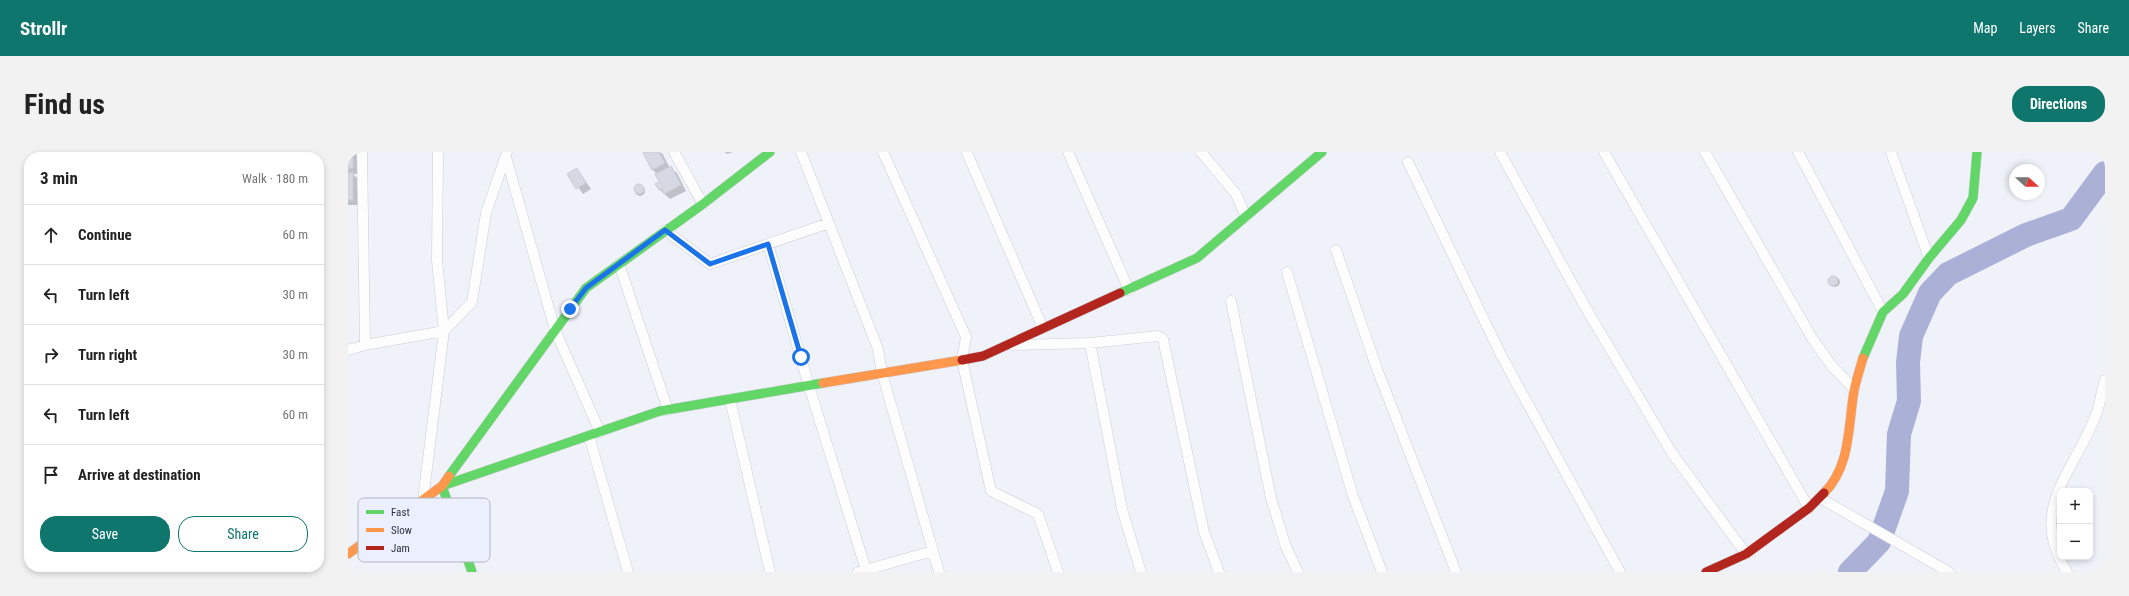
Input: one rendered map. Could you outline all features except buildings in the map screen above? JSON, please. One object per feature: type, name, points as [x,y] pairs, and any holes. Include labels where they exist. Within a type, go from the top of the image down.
[{"type":"street","points":[[362,152],[365,345]]},
{"type":"street","points":[[423,498],[444,331],[437,260],[438,152]]},
{"type":"street","points":[[674,152],[703,204]]},
{"type":"street","points":[[801,152],[878,349],[882,373],[939,572]]},
{"type":"street","points":[[882,152],[966,337],[962,360],[991,491],[1038,514],[1058,572]]},
{"type":"street","points":[[1068,152],[1129,290]]},
{"type":"street","points":[[1201,152],[1236,194],[1246,217]]},
{"type":"street","points":[[426,498],[442,486],[668,410],[982,356],[1197,258],[1322,152]]},
{"type":"street","points":[[1500,152],[1584,305],[1672,453],[1746,554]]},
{"type":"street","points":[[1604,152],[1809,508]]},
{"type":"street","points":[[1705,152],[1812,338],[1831,365],[1854,389]]},
{"type":"street","points":[[1798,152],[1884,312]]},
{"type":"street","points":[[1892,152],[1929,258]]},
{"type":"street","points":[[1706,572],[1746,554],[1809,508],[1833,484],[1844,463],[1854,389],[1866,349],[1884,312],[1903,294],[1929,258],[1961,220],[1973,198],[1977,152]]},
{"type":"street","points":[[967,153],[1043,328]]},
{"type":"street","points":[[348,350],[365,345],[444,331],[472,302],[486,213],[506,154]]},
{"type":"street","points":[[506,154],[555,330],[600,432]]},
{"type":"street","points":[[442,486],[586,288],[703,204],[764,154]]},
{"type":"street","points":[[1408,162],[1501,355],[1620,572]]},
{"type":"street","points":[[665,230],[710,264],[828,223]]},
{"type":"street","points":[[768,244],[862,571],[933,551]]},
{"type":"street","points":[[1336,250],[1377,369],[1456,572]]},
{"type":"street","points":[[619,264],[668,410]]},
{"type":"street","points":[[1287,272],[1352,496],[1382,572]]},
{"type":"street","points":[[1231,301],[1271,498],[1286,548],[1298,572]]},
{"type":"street","points":[[1003,346],[1090,343],[1158,336],[1163,339],[1204,532],[1219,572]]},
{"type":"street","points":[[1090,343],[1122,509],[1142,572]]},
{"type":"street","points":[[2067,572],[2056,556],[2051,533],[2052,504],[2101,415],[2105,380]]},
{"type":"street","points":[[730,399],[770,572]]},
{"type":"street","points":[[589,436],[628,572]]},
{"type":"street","points":[[442,486],[446,498]]},
{"type":"street","points":[[1820,498],[1949,572]]},
{"type":"street","points":[[348,554],[358,547]]},
{"type":"street","points":[[469,562],[472,572]]},
{"type":"waterway","points":[[1850,572],[1879,542],[1897,491],[1899,434],[1909,401],[1908,363],[1911,336],[1930,293],[1948,274],[2026,235],[2071,219],[2105,173]]},
{"type":"traffic: fast","points":[[449,476],[586,288],[703,204],[770,152]]},
{"type":"traffic: fast","points":[[1120,293],[1197,258],[1322,152]]},
{"type":"traffic: fast","points":[[1863,358],[1883,312],[1903,294],[1929,258],[1961,220],[1973,198],[1977,152]]},
{"type":"traffic: fast","points":[[446,498],[442,486],[660,411],[823,383]]},
{"type":"traffic: fast","points":[[469,562],[472,572]]},
{"type":"traffic: slow","points":[[1824,493],[1833,482],[1844,458],[1854,391],[1863,358]]},
{"type":"traffic: slow","points":[[823,383],[962,360]]},
{"type":"traffic: slow","points":[[425,498],[442,486],[449,476]]},
{"type":"traffic: slow","points":[[348,554],[358,547]]},
{"type":"traffic: jam","points":[[962,360],[983,356],[1120,293]]},
{"type":"traffic: jam","points":[[1706,572],[1746,554],[1809,508],[1824,493]]},
{"type":"route","points":[[570,309],[586,288],[665,230],[710,264],[768,244],[801,357]]}]
